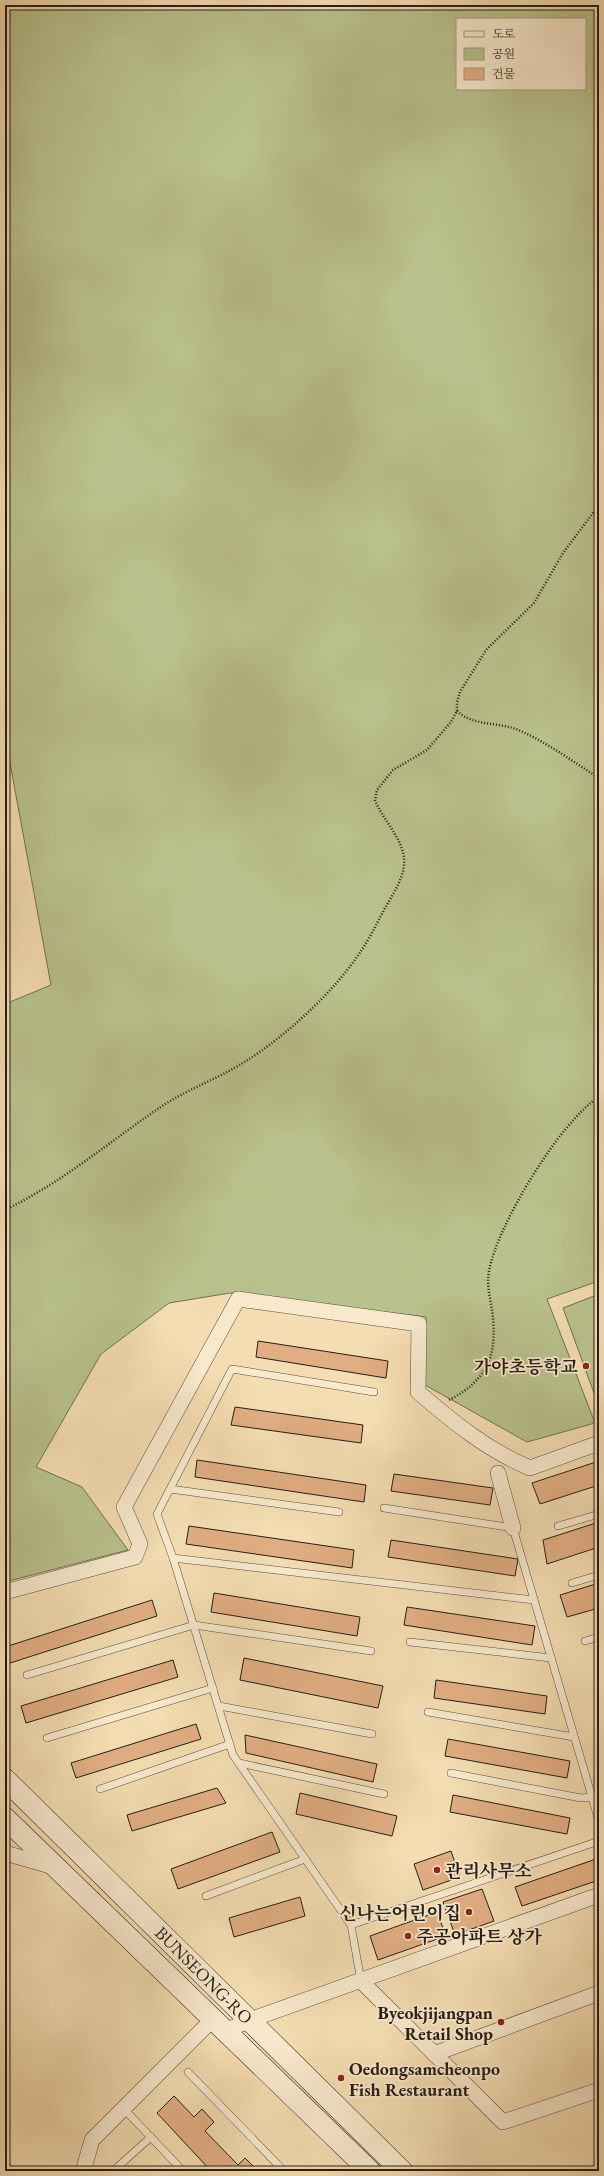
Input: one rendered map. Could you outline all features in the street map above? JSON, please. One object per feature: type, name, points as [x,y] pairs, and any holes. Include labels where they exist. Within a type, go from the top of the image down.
[{"type":"main road","name":"BUNSEONG-RO","points":[[5,1779],[402,2171]]},
{"type":"main road","name":"BUNSEONG-RO","points":[[5,1818],[370,2171]]},
{"type":"street","points":[[5,1592],[135,1557],[140,1544],[124,1507],[238,1299],[418,1324],[418,1392],[461,1428],[507,1458],[530,1468],[599,1443]]},
{"type":"street","points":[[498,1473],[513,1528]]},
{"type":"street","points":[[5,1852],[57,1868]]},
{"type":"street","points":[[85,2171],[92,2140],[123,2108],[219,2025],[250,2020],[599,1895]]},
{"type":"street","points":[[361,1981],[503,2122],[599,2090]]},
{"type":"street","points":[[434,2054],[599,1993]]},
{"type":"lane","points":[[361,1981],[351,1925],[233,1755],[173,1558],[157,1514],[232,1369],[374,1392]]},
{"type":"lane","points":[[170,1489],[339,1512]]},
{"type":"lane","points":[[384,1508],[513,1528],[599,1822]]},
{"type":"lane","points":[[558,1526],[599,1514]]},
{"type":"lane","points":[[173,1558],[534,1600]]},
{"type":"lane","points":[[572,1582],[599,1575]]},
{"type":"lane","points":[[27,1675],[194,1625],[371,1651]]},
{"type":"lane","points":[[585,1641],[599,1637]]},
{"type":"lane","points":[[410,1642],[551,1658]]},
{"type":"lane","points":[[47,1738],[213,1688]]},
{"type":"lane","points":[[219,1706],[372,1734]]},
{"type":"lane","points":[[428,1712],[574,1737]]},
{"type":"lane","points":[[100,1789],[230,1744]]},
{"type":"lane","points":[[239,1762],[384,1794]]},
{"type":"lane","points":[[451,1773],[581,1798],[592,1797]]},
{"type":"lane","points":[[351,1925],[599,1841]]},
{"type":"lane","points":[[206,1896],[305,1859]]},
{"type":"lane","points":[[188,2072],[284,2171]]},
{"type":"lane","points":[[123,2108],[183,2171]]},
{"type":"lane","points":[[113,2171],[151,2137]]},
{"type":"path","points":[[5,1210],[30,1198],[60,1179],[181,1093],[231,1070],[265,1048],[304,1015],[346,971],[369,938],[394,892],[404,866],[404,853],[375,800],[377,790],[393,770],[419,755],[436,741],[457,711],[457,702],[460,692],[486,650],[534,603],[563,553],[599,505]]},
{"type":"path","points":[[457,711],[470,719],[506,726],[531,736],[599,778]]},
{"type":"path","points":[[434,1406],[465,1392],[478,1381],[487,1368],[493,1350],[494,1334],[489,1273],[496,1245],[514,1207],[538,1169],[570,1124],[583,1109],[599,1098]]},
{"type":"green space","points":[[5,5],[599,5],[599,1281],[547,1299],[595,1423],[527,1442],[425,1385],[426,1317],[230,1293],[169,1303],[101,1354],[36,1467],[82,1487],[128,1550],[5,1582],[5,1004],[51,985],[5,736]]},
{"type":"green space","points":[[599,1294],[599,1407],[563,1308]]},
{"type":"building","points":[[258,1341],[388,1361],[386,1378],[256,1357]]},
{"type":"building","points":[[235,1407],[363,1425],[361,1443],[231,1425]]},
{"type":"building","points":[[197,1460],[366,1485],[364,1502],[195,1477]]},
{"type":"building","points":[[599,1461],[599,1485],[540,1504],[532,1483]]},
{"type":"building","points":[[394,1474],[493,1488],[490,1505],[391,1491]]},
{"type":"building","points":[[599,1522],[599,1547],[547,1564],[543,1540]]},
{"type":"building","points":[[189,1526],[354,1550],[352,1568],[186,1544]]},
{"type":"building","points":[[391,1540],[518,1559],[515,1576],[388,1557]]},
{"type":"building","points":[[599,1583],[599,1608],[567,1617],[560,1595]]},
{"type":"building","points":[[214,1593],[360,1617],[357,1636],[211,1612]]},
{"type":"building","points":[[152,1600],[157,1616],[7,1664],[5,1647]]},
{"type":"building","points":[[407,1607],[535,1626],[532,1645],[404,1625]]},
{"type":"building","points":[[244,1658],[383,1686],[378,1708],[240,1680]]},
{"type":"building","points":[[173,1660],[178,1677],[26,1723],[21,1706]]},
{"type":"building","points":[[599,1661],[599,1680],[594,1663]]},
{"type":"building","points":[[436,1680],[547,1696],[545,1714],[434,1698]]},
{"type":"building","points":[[196,1724],[201,1739],[76,1778],[71,1763]]},
{"type":"building","points":[[245,1735],[377,1764],[373,1782],[246,1753]]},
{"type":"building","points":[[448,1739],[570,1761],[567,1778],[445,1756]]},
{"type":"building","points":[[217,1788],[226,1803],[132,1831],[127,1815]]},
{"type":"building","points":[[300,1793],[397,1816],[392,1836],[296,1814]]},
{"type":"building","points":[[453,1795],[570,1818],[567,1834],[450,1812]]},
{"type":"building","points":[[272,1832],[280,1852],[178,1889],[171,1869]]},
{"type":"building","name":"관리사무소","points":[[451,1851],[460,1877],[423,1890],[414,1864]]},
{"type":"building","points":[[599,1858],[599,1880],[522,1906],[515,1887]]},
{"type":"building","name":"신나는어린이집","points":[[482,1889],[494,1921],[455,1935],[443,1902]]},
{"type":"building","points":[[300,1897],[305,1916],[234,1937],[229,1918]]},
{"type":"building","name":"주공아파트 상가","points":[[437,1912],[446,1936],[378,1960],[370,1936]]},
{"type":"building","points":[[174,2096],[194,2117],[202,2109],[214,2122],[205,2131],[238,2165],[245,2158],[258,2171],[211,2171],[157,2113]]},
{"type":"building","points":[[11,2167],[12,2171],[5,2171],[5,2168]]},
{"type":"place","name":"가야초등학교","points":[[586,1366]]},
{"type":"place","name":"관리사무소","points":[[437,1870]]},
{"type":"place","name":"신나는어린이집","points":[[469,1912]]},
{"type":"place","name":"주공아파트 상가","points":[[408,1936]]},
{"type":"place","name":"Byeokjijangpan Retail Shop","points":[[501,2022]]},
{"type":"place","name":"Oedongsamcheonpo Fish Restaurant","points":[[341,2078]]}]
